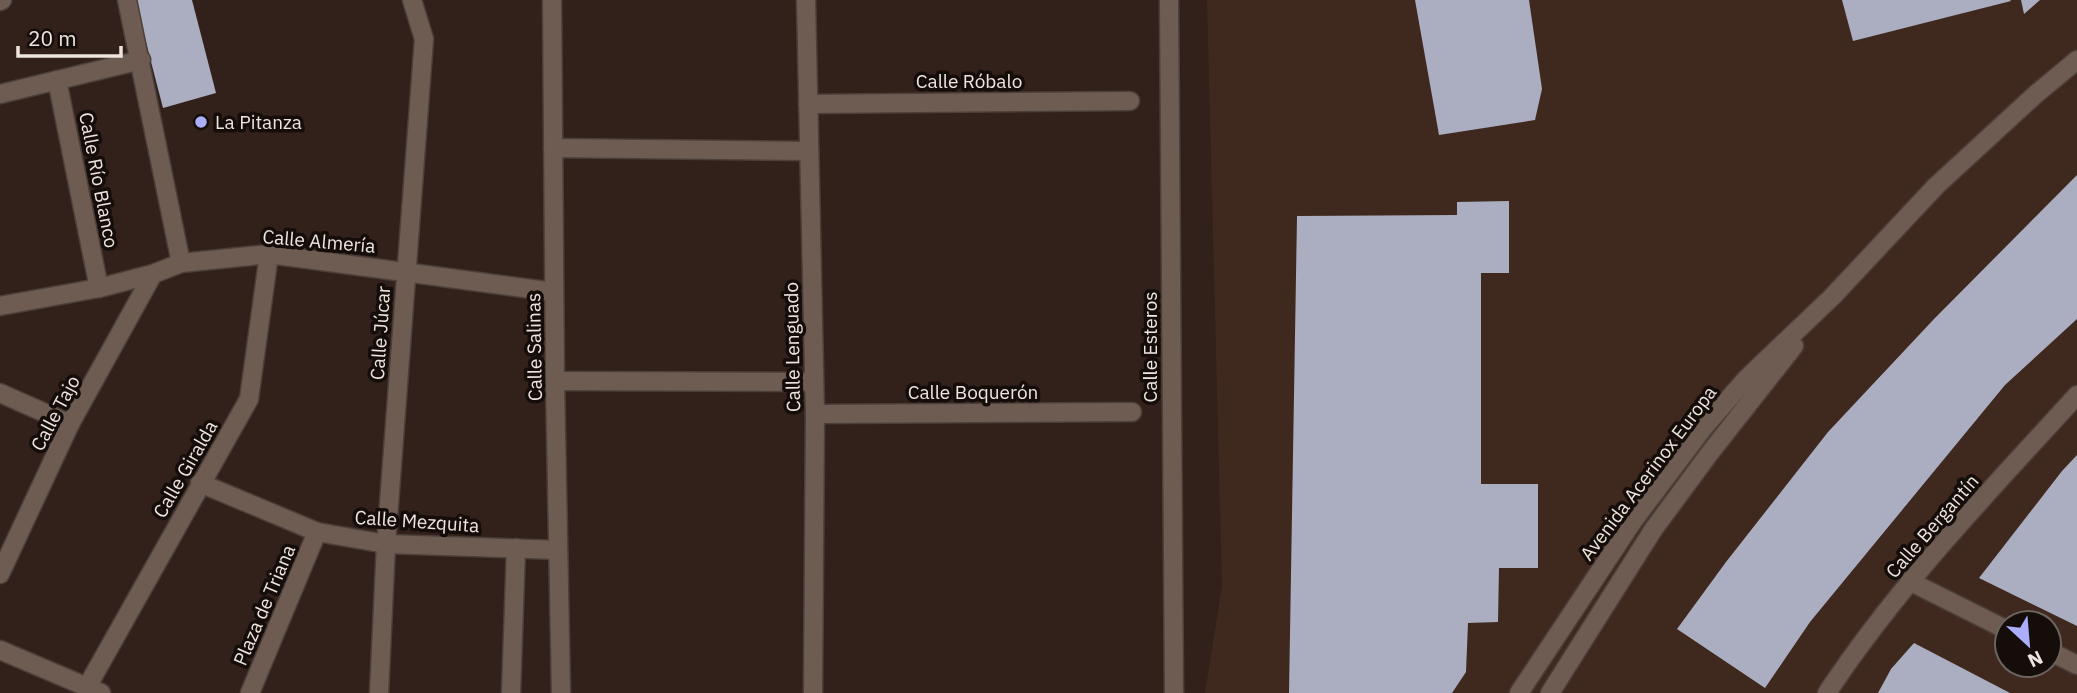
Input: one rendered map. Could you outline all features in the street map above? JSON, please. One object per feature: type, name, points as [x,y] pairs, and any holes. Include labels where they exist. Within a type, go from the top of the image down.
[{"type":"street","points":[[127,0],[181,263]]},
{"type":"street","name":"Calle Júcar","points":[[386,544],[424,39],[412,0]]},
{"type":"street","name":"Calle Salinas","points":[[552,0],[561,693]]},
{"type":"street","name":"Calle Lenguado","points":[[806,0],[815,414],[813,693]]},
{"type":"street","name":"Calle Esteros","points":[[1169,0],[1174,693]]},
{"type":"street","points":[[0,94],[141,60]]},
{"type":"street","name":"Avenida Acerinox Europa","points":[[1519,693],[1633,521],[1704,427],[1747,378],[1832,297],[1936,186],[2077,60]]},
{"type":"street","name":"Calle Río Blanco","points":[[57,80],[99,288]]},
{"type":"street","name":"Calle Róbalo","points":[[808,104],[1130,101]]},
{"type":"street","points":[[553,148],[809,151]]},
{"type":"street","name":"Calle Almería","points":[[0,306],[99,288],[153,274],[181,263],[269,254],[554,292]]},
{"type":"street","name":"Calle Giralda","points":[[94,690],[200,482],[249,399],[269,254]]},
{"type":"street","name":"Calle Tajo","points":[[0,574],[70,424],[153,274]]},
{"type":"street","name":"Avenida Acerinox Europa","points":[[1550,693],[1653,530],[1832,297]]},
{"type":"street","points":[[555,381],[814,382]]},
{"type":"street","points":[[0,393],[70,424]]},
{"type":"street","name":"Calle Bergantín","points":[[1827,693],[1909,581],[2077,395]]},
{"type":"street","name":"Calle Boquerón","points":[[815,414],[1132,412]]},
{"type":"street","name":"Calle Mezquita","points":[[200,482],[317,532],[386,544],[558,550]]},
{"type":"street","name":"Plaza de Triana","points":[[250,693],[317,532]]},
{"type":"street","points":[[379,693],[386,544]]},
{"type":"street","points":[[511,693],[516,548]]},
{"type":"street","points":[[1909,581],[1993,623]]},
{"type":"street","points":[[0,650],[94,690]]},
{"type":"shaded area","points":[[1207,0],[2077,0],[2077,693],[1205,693],[1222,586]]},
{"type":"building","points":[[135,0],[192,0],[216,93],[163,108]]},
{"type":"building","points":[[1415,0],[1529,0],[1542,89],[1535,120],[1439,135]]},
{"type":"building","points":[[1842,0],[2010,0],[2011,1],[1853,41]]},
{"type":"building","points":[[2021,0],[2040,0],[2024,14]]},
{"type":"building","points":[[2077,175],[2077,319],[2005,385],[1810,622],[1765,688],[1677,629],[1828,432],[1934,319]]},
{"type":"building","points":[[1509,201],[1509,273],[1481,273],[1481,484],[1538,484],[1538,568],[1499,568],[1498,622],[1468,623],[1466,672],[1452,693],[1289,693],[1297,216],[1457,215],[1457,202]]},
{"type":"building","points":[[2077,455],[2077,626],[2063,619],[2063,609],[2042,609],[1979,578]]},
{"type":"building","points":[[1914,643],[2010,693],[1878,693],[1891,669]]},
{"type":"place","name":"La Pitanza","points":[[201,122]]}]
